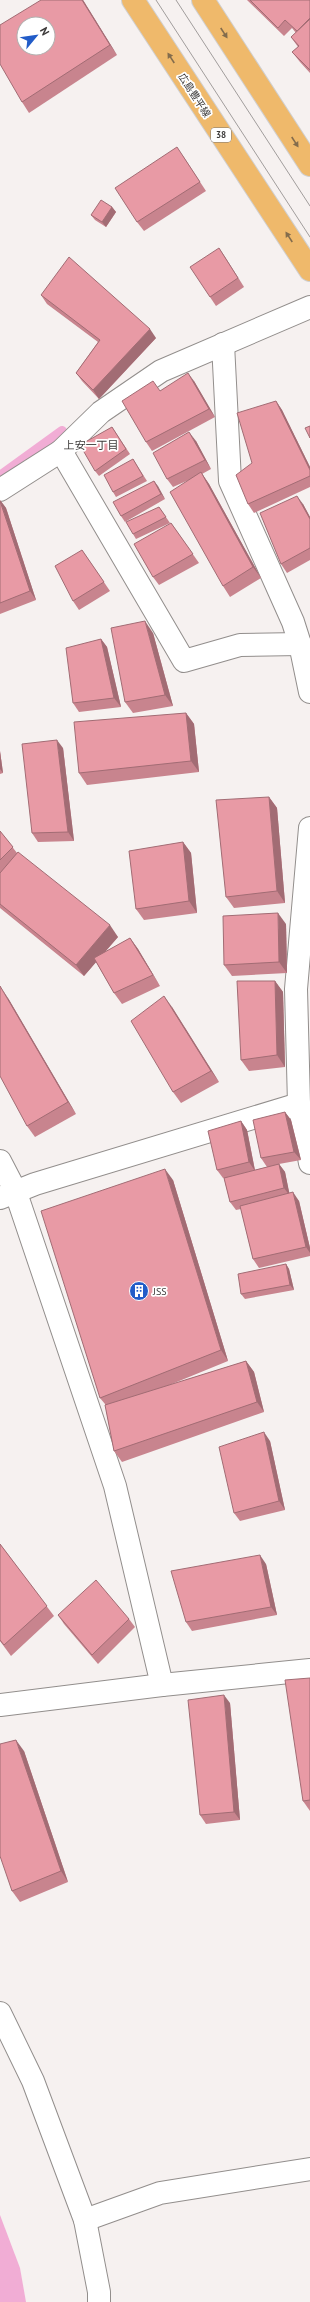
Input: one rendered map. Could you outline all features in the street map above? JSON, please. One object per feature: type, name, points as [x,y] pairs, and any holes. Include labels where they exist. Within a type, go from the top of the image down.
[{"type":"main road","name":"広島豊平線","points":[[133,0],[310,270]]},
{"type":"main road","points":[[203,0],[310,165]]},
{"type":"street","points":[[0,490],[61,451],[100,412],[161,371],[310,307]]},
{"type":"street","points":[[223,344],[230,481],[293,622],[300,644],[310,692]]},
{"type":"street","points":[[61,451],[184,661],[240,645],[300,644]]},
{"type":"street","points":[[310,828],[296,989],[299,1104],[310,1163]]},
{"type":"street","points":[[8,1194],[299,1104]]},
{"type":"street","points":[[0,1160],[8,1194],[115,1486],[162,1685]]},
{"type":"street","points":[[0,1705],[162,1685],[310,1670]]},
{"type":"street","points":[[0,2013],[33,2081],[85,2220],[99,2292],[99,2302]]},
{"type":"street","points":[[85,2220],[160,2193],[310,2169]]},
{"type":"shaded area","points":[[0,2215],[20,2268],[26,2302],[0,2302]]},
{"type":"building","points":[[41,0],[82,0],[110,45],[22,102],[0,64],[0,25]]},
{"type":"building","points":[[250,0],[310,0],[310,18],[297,31],[285,20],[278,28]]},
{"type":"building","points":[[310,19],[310,70],[292,52],[299,46],[291,37]]},
{"type":"building","points":[[177,147],[200,182],[137,222],[115,188]]},
{"type":"building","points":[[101,200],[112,207],[102,222],[91,215]]},
{"type":"building","points":[[219,248],[238,278],[210,297],[190,267]]},
{"type":"building","points":[[69,257],[150,329],[93,390],[76,373],[100,340],[41,295]]},
{"type":"building","points":[[188,373],[209,409],[146,442],[122,401],[153,381],[160,391]]},
{"type":"building","points":[[276,401],[310,470],[310,476],[248,504],[236,475],[252,463],[237,413]]},
{"type":"building","points":[[310,426],[310,438],[305,428]]},
{"type":"building","points":[[112,427],[126,449],[95,471],[80,445]]},
{"type":"building","points":[[189,432],[205,460],[167,479],[153,453]]},
{"type":"building","points":[[133,459],[143,476],[113,492],[104,475]]},
{"type":"building","points":[[201,472],[253,567],[223,586],[170,492]]},
{"type":"building","points":[[154,481],[161,494],[121,516],[113,502]]},
{"type":"building","points":[[297,496],[310,519],[310,548],[281,564],[260,513]]},
{"type":"building","points":[[0,501],[30,591],[0,603]]},
{"type":"building","points":[[159,507],[166,517],[133,534],[126,522]]},
{"type":"building","points":[[171,523],[193,554],[153,577],[134,544]]},
{"type":"building","points":[[82,550],[104,582],[73,601],[55,566]]},
{"type":"building","points":[[145,621],[165,695],[125,702],[111,628]]},
{"type":"building","points":[[101,639],[114,698],[73,703],[66,648]]},
{"type":"building","points":[[186,713],[191,761],[79,773],[74,722]]},
{"type":"building","points":[[57,740],[68,832],[32,833],[22,744]]},
{"type":"building","points":[[269,797],[277,891],[226,897],[216,800]]},
{"type":"building","points":[[0,831],[13,847],[0,860]]},
{"type":"building","points":[[183,842],[189,901],[136,909],[129,851]]},
{"type":"building","points":[[18,852],[110,925],[76,965],[0,904],[0,873]]},
{"type":"building","points":[[278,913],[279,962],[224,965],[223,916]]},
{"type":"building","points":[[130,938],[153,975],[114,993],[94,958]]},
{"type":"building","points":[[237,981],[275,981],[277,1055],[241,1060]]},
{"type":"building","points":[[0,986],[68,1102],[27,1126],[0,1076]]},
{"type":"building","points":[[164,996],[211,1071],[173,1092],[131,1021]]},
{"type":"building","points":[[285,1112],[294,1152],[261,1158],[253,1120]]},
{"type":"building","points":[[241,1121],[249,1162],[217,1170],[208,1131]]},
{"type":"building","points":[[279,1164],[284,1188],[230,1202],[224,1178]]},
{"type":"building","name":"JSS","points":[[165,1169],[221,1350],[100,1398],[41,1211]]},
{"type":"building","points":[[293,1192],[306,1247],[253,1259],[240,1206]]},
{"type":"building","points":[[286,1264],[290,1285],[241,1294],[238,1274]]},
{"type":"building","points":[[246,1361],[257,1402],[114,1451],[105,1405]]},
{"type":"building","points":[[264,1432],[279,1501],[234,1513],[219,1447]]},
{"type":"building","points":[[0,1544],[47,1606],[4,1645],[0,1640]]},
{"type":"building","points":[[260,1555],[271,1607],[186,1622],[171,1571]]},
{"type":"building","points":[[96,1580],[129,1619],[92,1655],[58,1615]]},
{"type":"building","points":[[310,1678],[310,1800],[303,1801],[285,1680]]},
{"type":"building","points":[[224,1695],[234,1812],[200,1815],[188,1700]]},
{"type":"building","points":[[16,1740],[61,1871],[12,1891],[0,1856],[0,1744]]},
{"type":"waterway","points":[[0,476],[62,431]]},
{"type":"tram line","points":[[156,0],[310,237]]},
{"type":"tram line","points":[[176,0],[310,206]]},
{"type":"place","name":"JSS","points":[[139,1291]]},
{"type":"district","name":"上安一丁目","points":[[91,445]]}]
